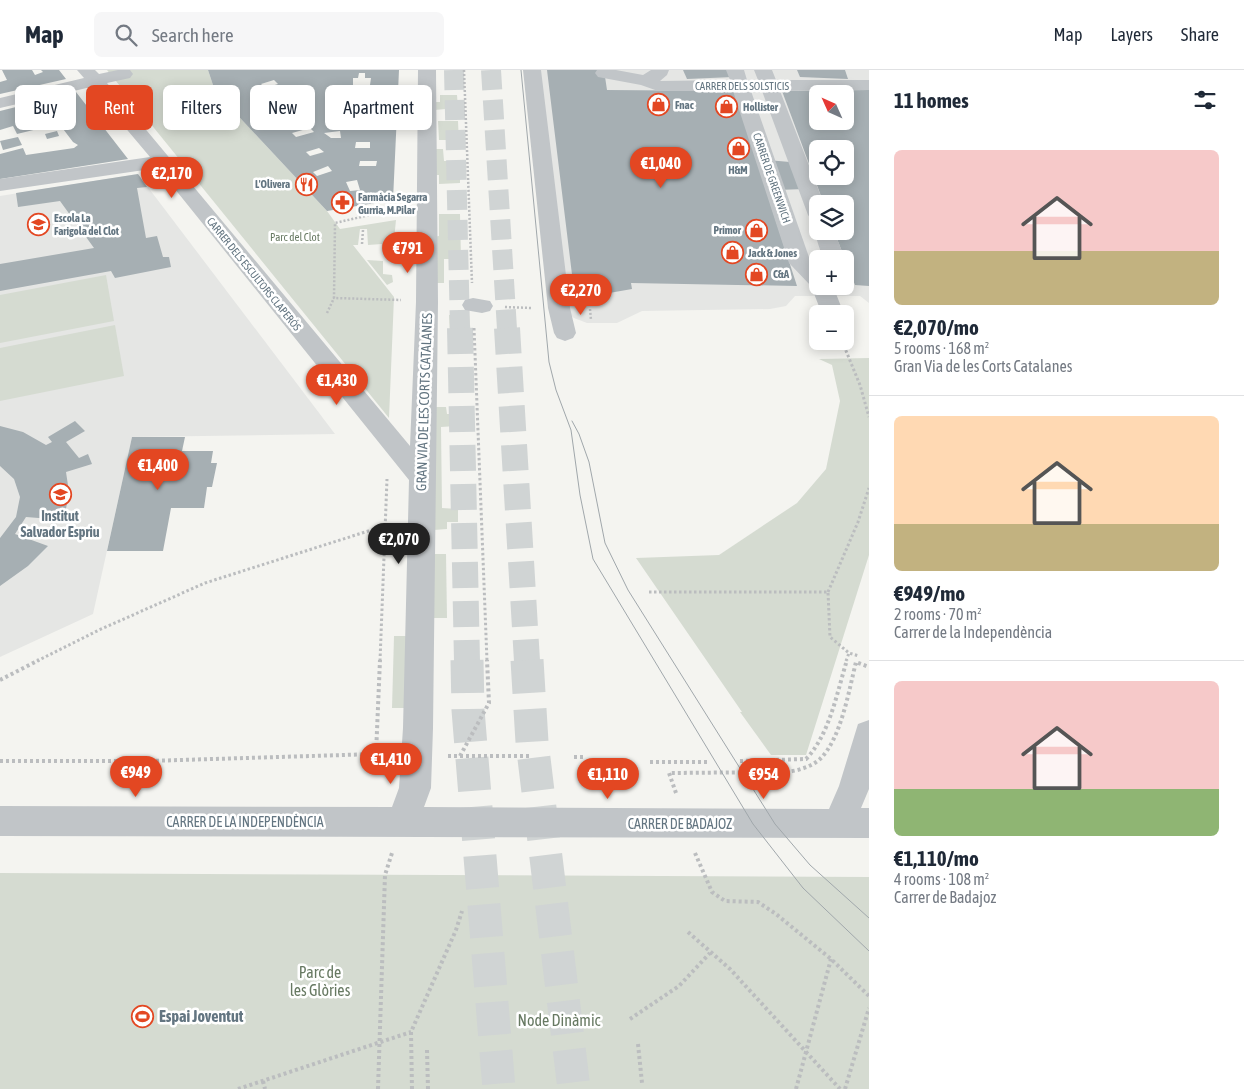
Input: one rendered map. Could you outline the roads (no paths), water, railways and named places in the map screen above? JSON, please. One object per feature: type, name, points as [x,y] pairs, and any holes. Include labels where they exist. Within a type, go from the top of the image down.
[{"type":"street","name":"GRAN VIA DE LES CORTS CATALANES","points":[[402,822],[415,788],[417,755],[427,302],[427,70]]},
{"type":"street","points":[[532,70],[559,308],[565,333]]},
{"type":"street","points":[[646,81],[660,72],[660,70]]},
{"type":"street","name":"CARRER DELS SOLSTICIS","points":[[604,73],[646,81],[658,86],[738,78],[869,85]]},
{"type":"street","points":[[0,103],[90,75],[124,74]]},
{"type":"street","name":"CARRER DELS ESCULTORS CLAPERÓS","points":[[90,75],[163,161],[422,478]]},
{"type":"street","name":"CARRER DE GREENWICH","points":[[738,78],[800,263],[809,274]]},
{"type":"street","points":[[766,78],[810,195]]},
{"type":"street","points":[[0,185],[163,161]]},
{"type":"street","points":[[856,823],[844,808],[854,787],[869,734]]},
{"type":"street","name":"CARRER DE LA INDEPENDÈNCIA","points":[[0,821],[491,822]]},
{"type":"street","name":"CARRER DE BADAJOZ","points":[[491,822],[856,823]]},
{"type":"tunnel","points":[[454,70],[460,329]]},
{"type":"tunnel","points":[[491,70],[507,329]]},
{"type":"tunnel","points":[[460,328],[467,661]]},
{"type":"tunnel","points":[[507,328],[527,661]]},
{"type":"tunnel","points":[[467,660],[468,710],[499,1089]]},
{"type":"tunnel","points":[[527,660],[532,742],[574,1089]]},
{"type":"tram line","points":[[521,70],[549,362],[556,390],[571,430],[580,495],[593,559],[753,824],[803,888],[869,951]]},
{"type":"tram line","points":[[572,421],[589,462],[605,543],[628,590],[775,824],[810,865],[869,918]]},
{"type":"place","name":"Fnac","points":[[659,105]]},
{"type":"place","name":"Hollister","points":[[727,107]]},
{"type":"place","name":"H&M","points":[[738,149]]},
{"type":"place","name":"L'Olivera","points":[[306,184]]},
{"type":"place","name":"Farmàcia Segarra Gurria, M.Pilar","points":[[342,203]]},
{"type":"place","name":"Escola La Farigola del Clot","points":[[38,224]]},
{"type":"place","name":"Primor","points":[[757,230]]},
{"type":"place","name":"Jack & Jones","points":[[732,253]]},
{"type":"place","name":"C&A","points":[[757,274]]},
{"type":"place","name":"Institut Salvador Espriu","points":[[60,494]]},
{"type":"place","name":"Espai Joventut","points":[[143,1016]]},
{"type":"park label","name":"Parc del Clot","points":[[295,237]]},
{"type":"park label","name":"Parc de les Glòries","points":[[320,981]]},
{"type":"park label","name":"Node Dinàmic","points":[[559,1020]]}]
